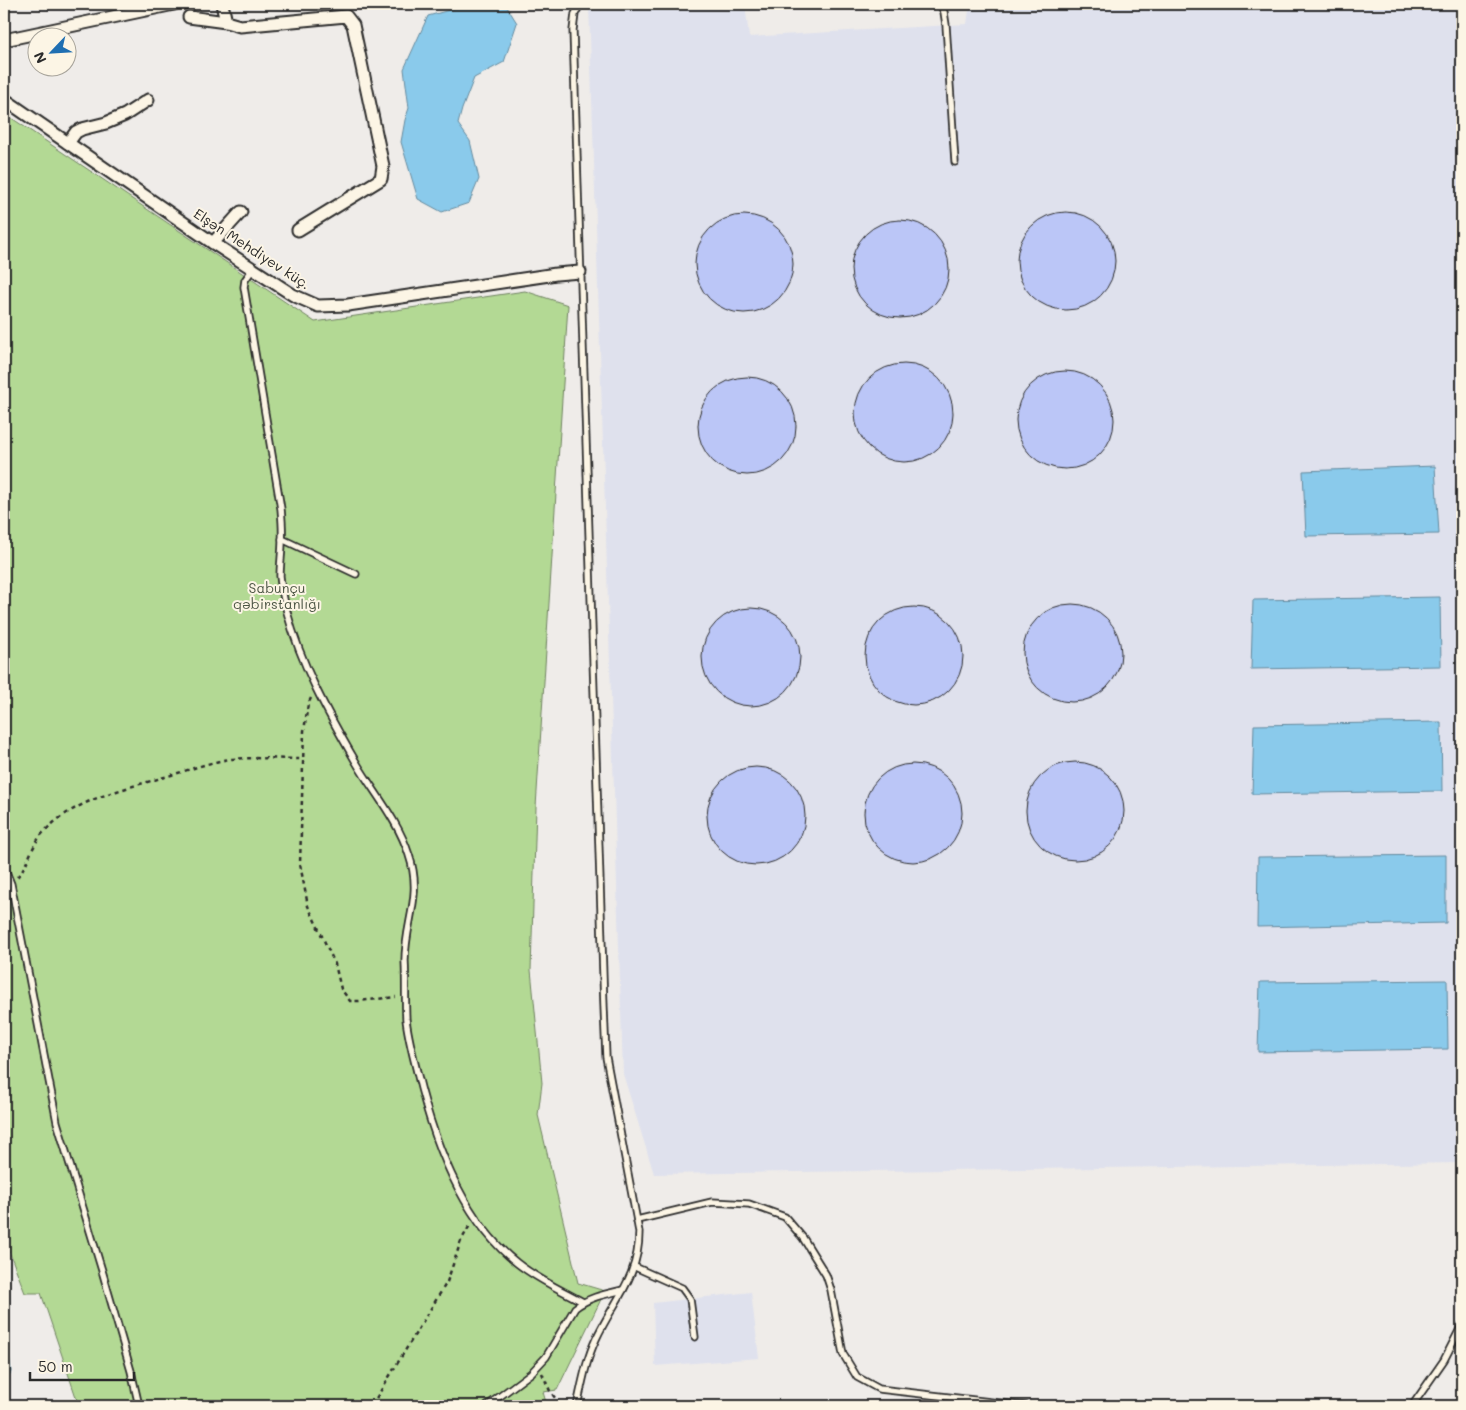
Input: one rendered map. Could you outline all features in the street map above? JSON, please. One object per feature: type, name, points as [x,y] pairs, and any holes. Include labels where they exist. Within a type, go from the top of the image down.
[{"type":"street","points":[[4,40],[174,4]]},
{"type":"street","points":[[222,4],[226,22]]},
{"type":"street","points":[[189,17],[226,22],[240,26],[346,16],[353,25],[383,166],[381,179],[298,230]]},
{"type":"street","name":"Elşən Mehdiyev küç.","points":[[4,99],[213,243],[293,295],[310,303],[328,306],[580,272]]},
{"type":"street","points":[[68,143],[76,132],[82,128],[106,123],[125,115],[148,100]]},
{"type":"street","points":[[213,243],[241,212]]},
{"type":"lane","points":[[576,1406],[587,1363],[596,1340],[634,1267],[639,1248],[638,1220],[606,1057],[573,30],[580,4]]},
{"type":"lane","points":[[940,4],[944,12],[946,25],[954,162]]},
{"type":"lane","points":[[253,269],[245,280],[244,287],[282,509],[280,577],[283,597],[294,638],[316,688],[357,765],[387,809],[403,838],[410,858],[415,879],[415,898],[405,954],[406,1020],[425,1107],[438,1144],[475,1217],[498,1245],[517,1264],[583,1302]]},
{"type":"lane","points":[[282,539],[356,574]]},
{"type":"lane","points":[[4,867],[11,884],[57,1122],[131,1370],[139,1406]]},
{"type":"lane","points":[[638,1220],[712,1202],[749,1204],[786,1217],[803,1238],[826,1275],[831,1290],[843,1354],[857,1377],[879,1389],[1028,1406]]},
{"type":"lane","points":[[634,1267],[682,1288],[690,1299],[695,1337]]},
{"type":"lane","points":[[487,1406],[513,1388],[539,1365],[555,1343],[575,1308],[583,1302],[596,1297],[623,1290]]},
{"type":"lane","points":[[1412,1406],[1444,1360],[1462,1325]]},
{"type":"path","points":[[316,688],[308,704],[304,731],[300,864],[308,906],[335,964],[341,989],[350,1000],[359,1001],[406,995]]},
{"type":"path","points":[[11,884],[24,869],[41,835],[58,820],[85,803],[111,793],[214,762],[232,759],[303,760]]},
{"type":"path","points":[[372,1405],[447,1282],[461,1241],[475,1217]]},
{"type":"path","points":[[539,1365],[550,1391],[561,1406]]},
{"type":"shaded area","points":[[589,4],[745,4],[749,37],[967,24],[970,4],[1462,4],[1462,1163],[654,1174],[623,1074]]},
{"type":"shaded area","points":[[751,1292],[759,1358],[655,1366],[653,1303]]},
{"type":"green space","name":"Sabunçu qəbirstanlığı","points":[[4,113],[315,322],[525,291],[568,305],[536,807],[531,970],[542,1083],[538,1115],[578,1283],[605,1291],[557,1390],[543,1392],[547,1406],[79,1406],[41,1293],[25,1293],[4,1238],[4,1192],[6,1189],[4,1149],[4,860],[8,858],[4,832]]},
{"type":"water","points":[[471,4],[507,7],[517,23],[504,62],[474,78],[458,124],[470,141],[479,179],[469,203],[442,212],[418,199],[401,142],[409,108],[404,69],[428,16]]},
{"type":"water","points":[[1435,466],[1439,534],[1306,536],[1303,471]]},
{"type":"water","points":[[1440,597],[1441,666],[1251,669],[1253,600]]},
{"type":"water","points":[[1441,722],[1442,791],[1252,794],[1254,725]]},
{"type":"water","points":[[1446,855],[1446,923],[1257,927],[1258,857]]},
{"type":"water","points":[[1447,980],[1448,1049],[1258,1052],[1260,982]]},
{"type":"water","points":[[4,1324],[7,1334],[11,1372],[4,1383]]},
{"type":"building","points":[[1066,212],[1085,215],[1101,226],[1112,242],[1115,261],[1112,280],[1101,296],[1085,307],[1066,310],[1047,307],[1031,296],[1020,280],[1017,261],[1020,242],[1031,226],[1047,215]]},
{"type":"building","points":[[744,215],[763,218],[779,229],[790,245],[793,264],[790,283],[779,299],[763,310],[744,313],[725,310],[709,299],[698,283],[695,264],[698,245],[709,229],[725,218]]},
{"type":"building","points":[[900,220],[919,223],[935,234],[946,250],[949,269],[946,288],[935,304],[919,315],[900,318],[881,315],[865,304],[854,288],[851,269],[854,250],[865,234],[881,223]]},
{"type":"building","points":[[904,364],[923,367],[939,378],[950,394],[953,413],[950,432],[939,448],[923,459],[904,462],[885,459],[869,448],[858,432],[855,413],[858,394],[869,378],[885,367]]},
{"type":"building","points":[[1065,371],[1084,374],[1100,385],[1111,401],[1114,420],[1111,439],[1100,455],[1084,466],[1065,469],[1046,466],[1030,455],[1019,439],[1016,420],[1019,401],[1030,385],[1046,374]]},
{"type":"building","points":[[747,377],[766,380],[782,391],[793,407],[796,426],[793,445],[782,461],[766,472],[747,475],[728,472],[712,461],[701,445],[698,426],[701,407],[712,391],[728,380]]},
{"type":"building","points":[[1072,604],[1091,607],[1107,618],[1118,634],[1121,653],[1118,672],[1107,688],[1091,699],[1072,702],[1053,699],[1037,688],[1026,672],[1023,653],[1026,634],[1037,618],[1053,607]]},
{"type":"building","points":[[914,607],[933,610],[949,621],[960,637],[963,656],[960,675],[949,691],[933,702],[914,705],[895,702],[879,691],[868,675],[865,656],[868,637],[879,621],[895,610]]},
{"type":"building","points":[[751,608],[770,611],[786,622],[797,638],[800,657],[797,676],[786,692],[770,703],[751,706],[732,703],[716,692],[705,676],[702,657],[705,638],[716,622],[732,611]]},
{"type":"building","points":[[1075,762],[1094,765],[1110,776],[1121,792],[1124,811],[1121,830],[1110,846],[1094,857],[1075,860],[1056,857],[1040,846],[1029,830],[1026,811],[1029,792],[1040,776],[1056,765]]},
{"type":"building","points":[[913,764],[932,767],[948,778],[959,794],[962,813],[959,832],[948,848],[932,859],[913,862],[894,859],[878,848],[867,832],[864,813],[867,794],[878,778],[894,767]]},
{"type":"building","points":[[756,767],[775,770],[791,781],[802,797],[805,816],[802,835],[791,851],[775,862],[756,865],[737,862],[721,851],[710,835],[707,816],[710,797],[721,781],[737,770]]}]
